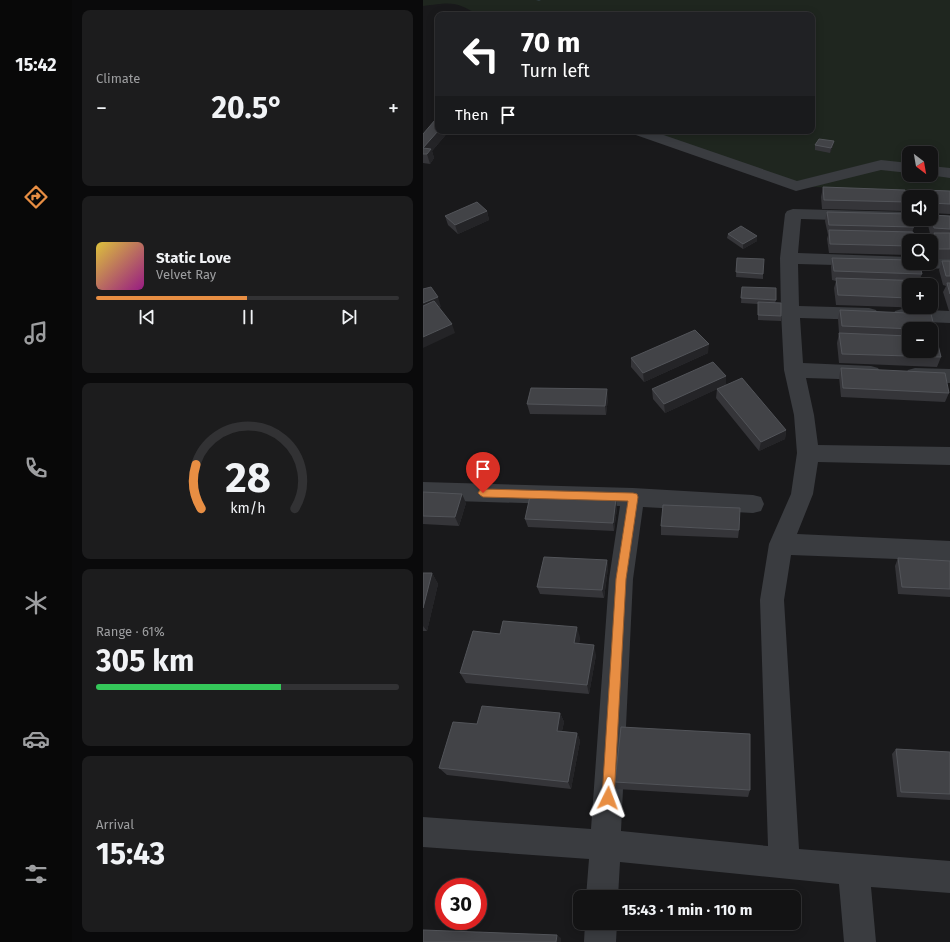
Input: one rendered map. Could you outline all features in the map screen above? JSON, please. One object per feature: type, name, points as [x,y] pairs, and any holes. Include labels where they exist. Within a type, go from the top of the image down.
[{"type":"street","points":[[647,134],[796,186],[881,165],[902,167]]},
{"type":"street","points":[[938,172],[950,173]]},
{"type":"street","points":[[784,862],[772,600],[781,544],[802,494],[808,453],[805,415],[794,370],[790,312],[789,258],[793,214],[902,217]]},
{"type":"street","points":[[789,258],[902,262]]},
{"type":"street","points":[[938,264],[950,264]]},
{"type":"street","points":[[790,312],[950,317]]},
{"type":"street","points":[[794,370],[950,376]]},
{"type":"street","points":[[808,453],[950,456]]},
{"type":"street","points":[[423,491],[633,497],[753,504]]},
{"type":"street","points":[[602,890],[621,579],[633,497]]},
{"type":"street","points":[[781,544],[950,552]]},
{"type":"street","points":[[423,832],[605,845],[854,870],[950,877]]},
{"type":"street","points":[[854,870],[860,942]]},
{"type":"street","points":[[600,942],[601,930]]},
{"type":"shaded area","points":[[423,0],[950,0],[950,194],[938,193],[938,190],[902,190],[902,192],[796,186],[647,134],[815,134],[815,12],[473,12],[457,5],[446,4],[423,6]]},
{"type":"building","points":[[435,120],[435,134],[423,148],[423,134]]},
{"type":"building","points":[[819,139],[834,141],[831,148],[815,145]]},
{"type":"building","points":[[423,148],[431,149],[427,154],[423,154]]},
{"type":"building","points":[[823,187],[905,190],[902,190],[902,202],[824,200]]},
{"type":"building","points":[[938,191],[950,191],[950,204],[938,203]]},
{"type":"building","points":[[477,202],[487,211],[455,225],[445,216]]},
{"type":"building","points":[[827,212],[902,214],[902,226],[914,227],[829,225]]},
{"type":"building","points":[[938,215],[950,216],[950,229],[934,228],[934,226],[938,226]]},
{"type":"building","points":[[741,226],[757,236],[743,244],[728,234]]},
{"type":"building","points":[[829,230],[913,232],[913,234],[902,234],[902,246],[830,244]]},
{"type":"building","points":[[950,233],[950,249],[938,249],[938,234],[934,234]]},
{"type":"building","points":[[737,258],[764,259],[763,274],[736,272]]},
{"type":"building","points":[[832,258],[902,260],[902,270],[921,270],[922,274],[834,271]]},
{"type":"building","points":[[942,261],[950,261],[950,276],[946,276]]},
{"type":"building","points":[[836,278],[902,280],[902,298],[838,295]]},
{"type":"building","points":[[947,283],[950,283],[950,294]]},
{"type":"building","points":[[431,287],[438,297],[423,303],[423,289]]},
{"type":"building","points":[[742,287],[776,288],[776,300],[741,298]]},
{"type":"building","points":[[434,301],[452,324],[423,337],[423,306]]},
{"type":"building","points":[[758,302],[781,303],[781,316],[758,315]]},
{"type":"building","points":[[840,310],[902,313],[902,314],[931,314],[933,322],[902,322],[902,328],[842,326]]},
{"type":"building","points":[[695,330],[709,344],[643,373],[631,358]]},
{"type":"building","points":[[839,333],[902,336],[902,356],[842,354]]},
{"type":"building","points":[[938,345],[941,357],[938,357]]},
{"type":"building","points":[[713,362],[726,376],[664,404],[652,389]]},
{"type":"building","points":[[841,368],[945,373],[949,393],[843,388]]},
{"type":"building","points":[[742,378],[786,430],[761,442],[717,389]]},
{"type":"building","points":[[531,388],[607,389],[605,406],[527,404]]},
{"type":"building","points":[[423,492],[462,494],[455,517],[423,516]]},
{"type":"building","points":[[530,496],[616,499],[613,523],[525,519]]},
{"type":"building","points":[[663,505],[740,508],[739,530],[661,526]]},
{"type":"building","points":[[544,557],[607,560],[602,590],[537,587]]},
{"type":"building","points":[[898,558],[950,561],[950,589],[902,587]]},
{"type":"building","points":[[423,573],[432,573],[423,608]]},
{"type":"building","points":[[503,621],[577,627],[574,643],[594,645],[587,685],[460,673],[473,631],[500,634]]},
{"type":"building","points":[[482,706],[560,713],[557,731],[577,733],[568,782],[439,768],[453,722],[477,724]]},
{"type":"building","points":[[621,727],[750,734],[750,790],[615,782]]},
{"type":"building","points":[[896,749],[950,752],[950,794],[901,792]]},
{"type":"building","points":[[423,930],[557,935],[556,942],[423,942]]},
{"type":"route","points":[[483,493],[633,497],[621,579],[608,798]]}]
